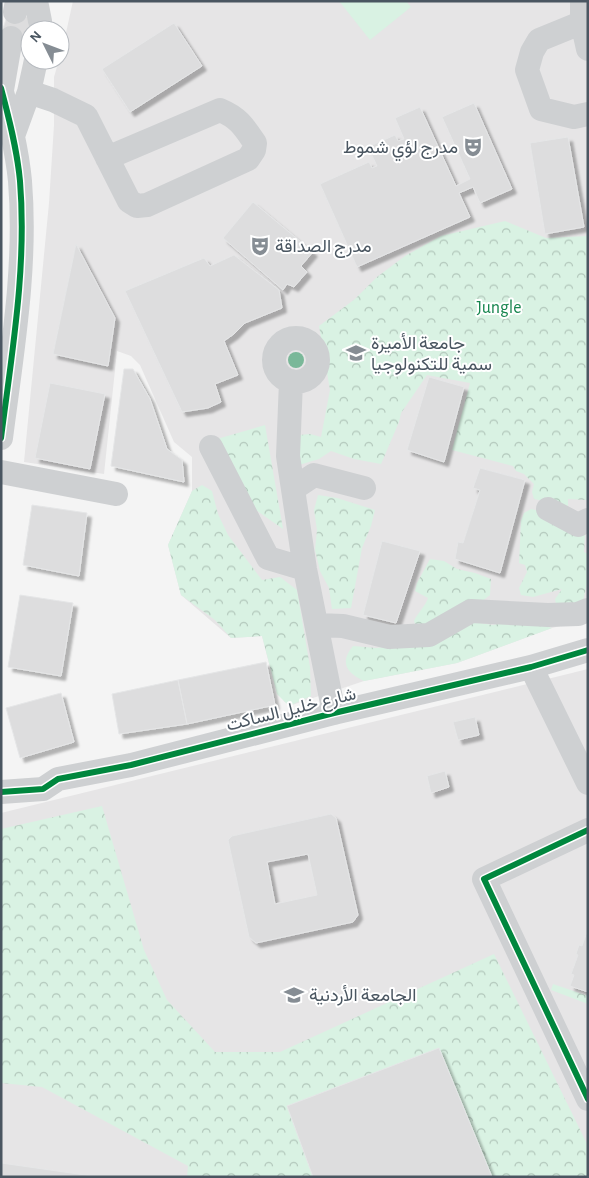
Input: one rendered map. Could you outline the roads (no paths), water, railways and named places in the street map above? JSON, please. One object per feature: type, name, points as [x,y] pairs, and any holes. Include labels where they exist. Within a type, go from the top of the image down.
[{"type":"street","points":[[588,49],[584,14],[539,40],[532,52],[527,70],[541,109],[574,116],[588,114]]},
{"type":"street","points":[[1,438],[20,289],[22,245],[20,179],[13,136],[2,89],[11,38]]},
{"type":"street","points":[[13,136],[29,92],[34,70]]},
{"type":"street","points":[[29,92],[53,100],[86,116],[107,158],[129,201],[137,206],[147,205],[248,159],[254,150],[255,143],[240,121],[220,110],[107,158]]},
{"type":"street","points":[[291,381],[288,456],[304,569],[334,712]]},
{"type":"street","points":[[211,447],[268,558],[304,569]]},
{"type":"street","points":[[1,472],[116,494]]},
{"type":"street","points":[[293,489],[314,475],[364,488]]},
{"type":"street","points":[[548,509],[578,525],[588,520]]},
{"type":"street","points":[[317,625],[343,626],[389,637],[428,635],[471,611],[548,615],[578,614],[588,610]]},
{"type":"street","name":"شارع خليل الساكت","points":[[1,792],[43,789],[58,779],[131,764],[334,712],[531,667],[588,650]]},
{"type":"street","points":[[531,667],[588,783]]},
{"type":"street","name":"شارع خليل الساكت","points":[[1,778],[40,774],[58,779]]},
{"type":"street","points":[[588,830],[484,879],[588,1099]]},
{"type":"place","name":"مدرج لؤي شموط","points":[[473,147]]},
{"type":"place","name":"مدرج الصداقة","points":[[260,246]]},
{"type":"place","name":"جامعة الأميرة سمية للتكنولوجيا","points":[[356,353]]},
{"type":"place","name":"الجامعة الأردنية","points":[[294,995]]},
{"type":"park label","name":"Jungle","points":[[499,307]]}]
